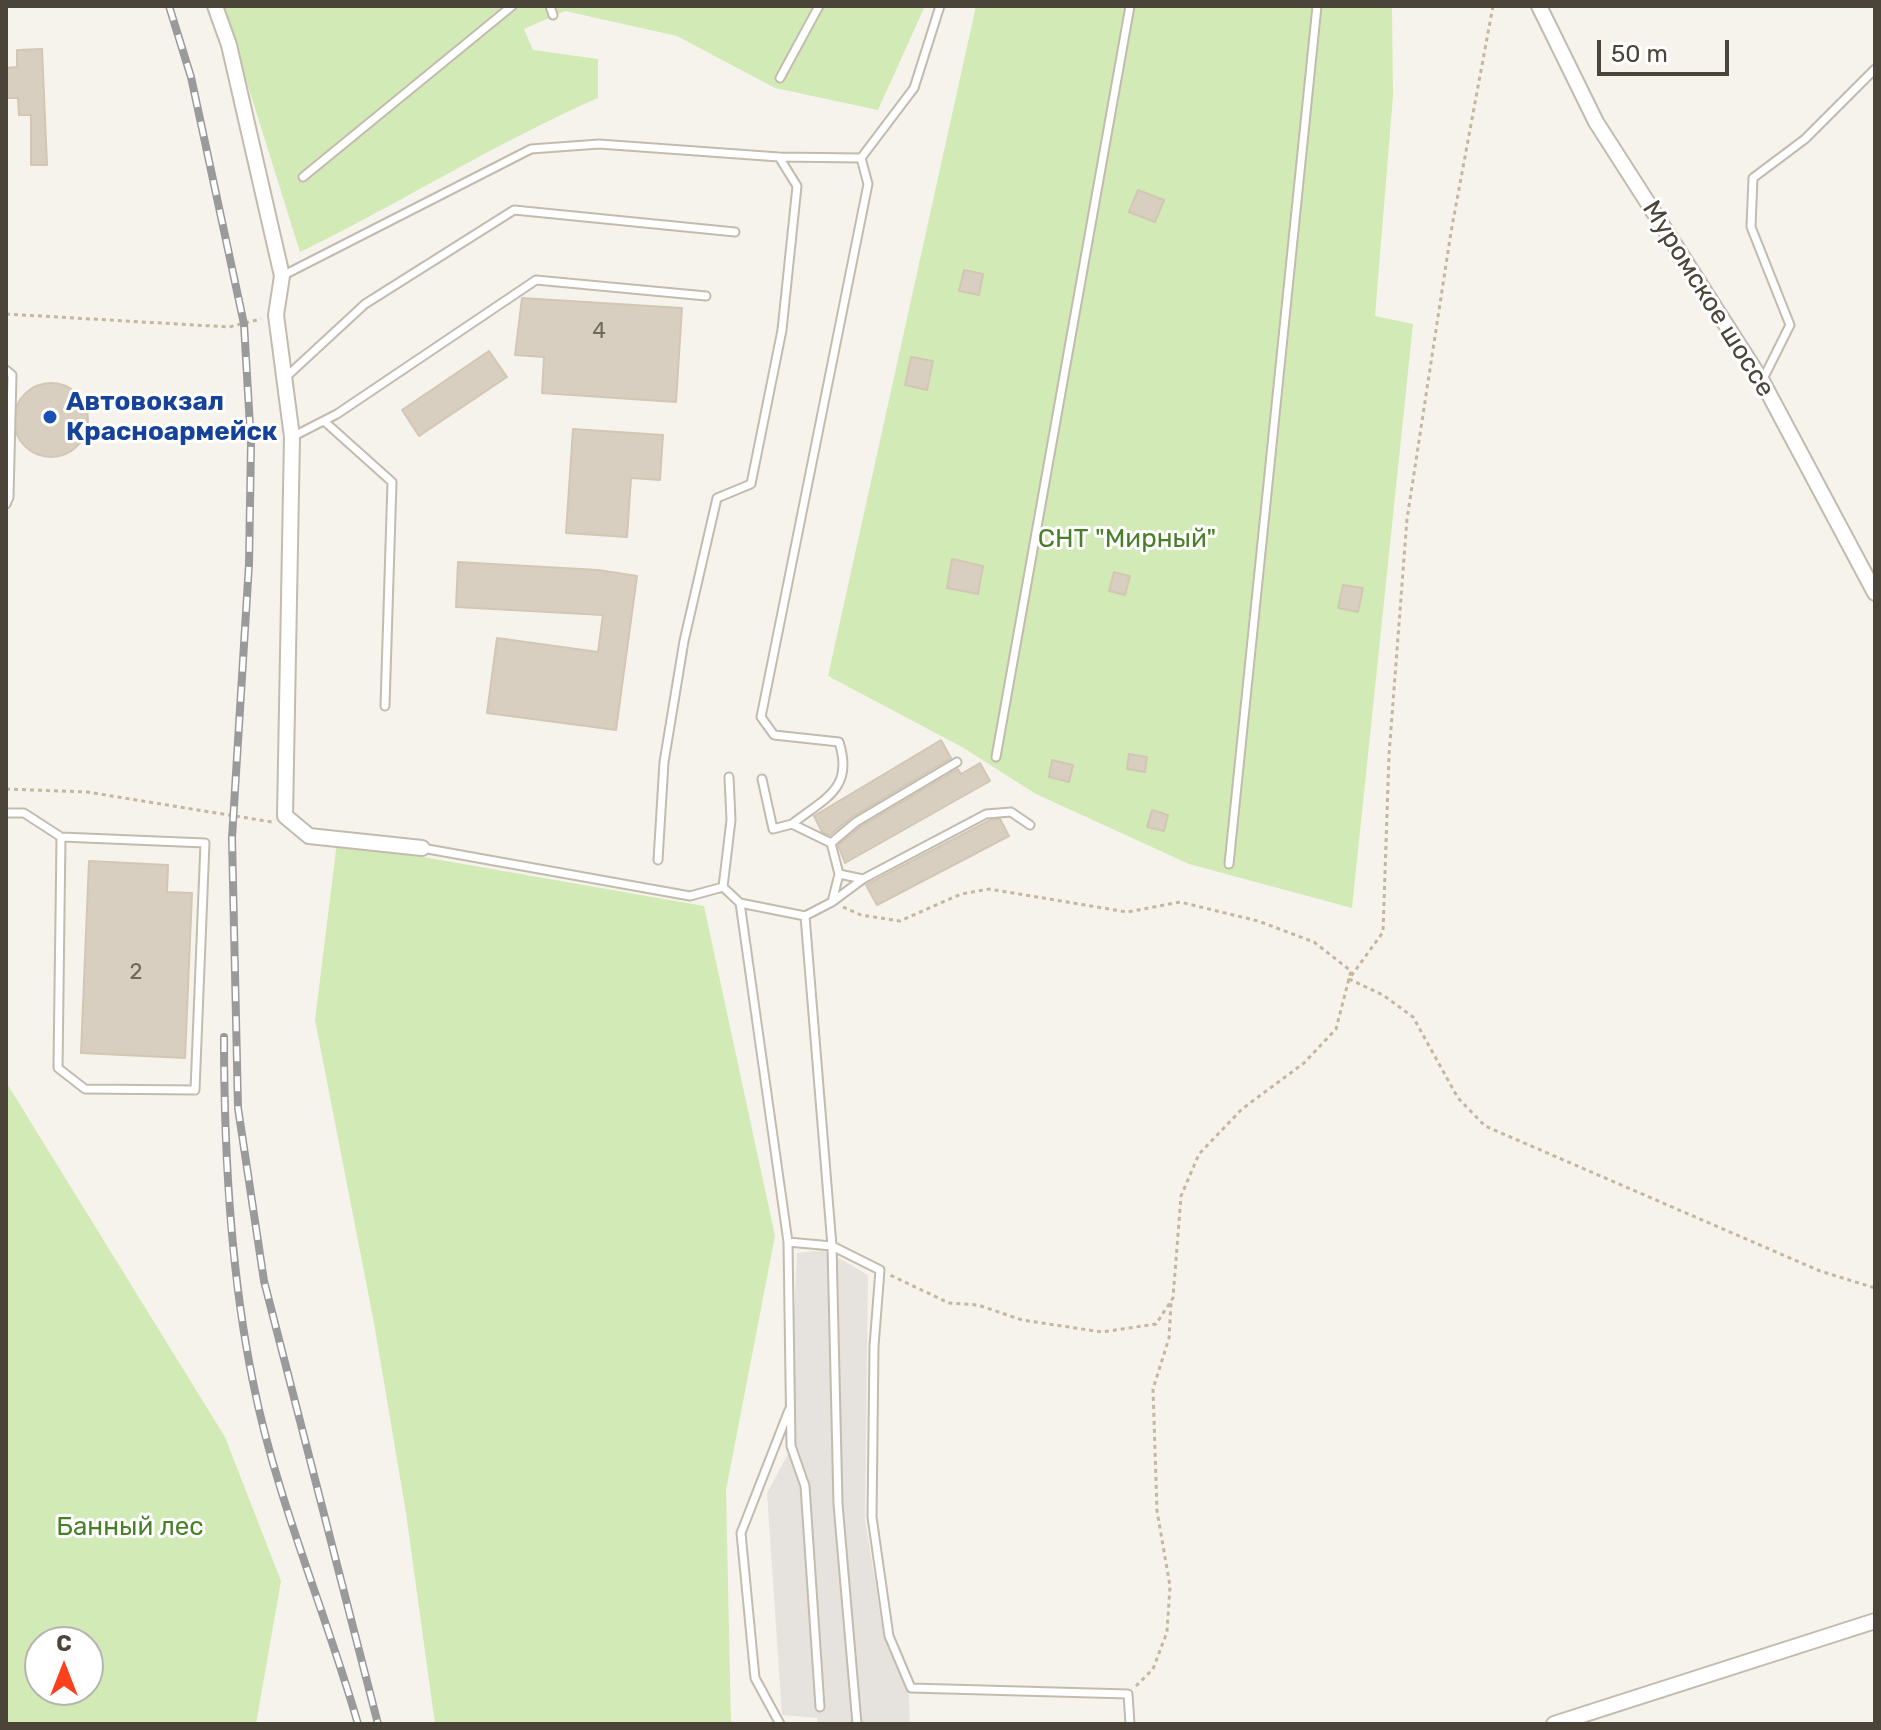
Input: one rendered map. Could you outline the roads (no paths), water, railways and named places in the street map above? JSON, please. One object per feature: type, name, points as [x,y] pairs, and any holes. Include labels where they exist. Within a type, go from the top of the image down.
[{"type":"street","points":[[215,6],[229,45],[282,276],[276,315],[292,437],[285,816],[309,836],[422,848]]},
{"type":"street","name":"Муромское шоссе","points":[[1539,6],[1596,122],[1762,381],[1875,593]]},
{"type":"street","points":[[1554,1724],[1875,1621]]},
{"type":"lane","points":[[303,177],[512,6]]},
{"type":"lane","points":[[780,78],[819,6]]},
{"type":"lane","points":[[861,158],[914,88],[940,6]]},
{"type":"lane","points":[[996,757],[1130,6]]},
{"type":"lane","points":[[1229,864],[1317,6]]},
{"type":"lane","points":[[1762,381],[1790,325],[1751,227],[1753,178],[1805,139],[1875,69]]},
{"type":"lane","points":[[282,276],[531,149],[599,144],[779,157],[861,158]]},
{"type":"lane","points":[[658,860],[666,747],[684,641],[717,498],[751,484],[782,330],[797,186],[779,157]]},
{"type":"lane","points":[[762,779],[773,829],[792,824],[839,787],[846,765],[839,742],[774,735],[761,717],[868,184],[861,158]]},
{"type":"lane","points":[[284,379],[365,304],[514,210],[735,232]]},
{"type":"lane","points":[[292,437],[324,421],[536,280],[706,296]]},
{"type":"lane","points":[[6,370],[12,375],[9,497],[6,504]]},
{"type":"lane","points":[[324,421],[392,482],[385,706]]},
{"type":"lane","points":[[831,843],[856,822],[957,762]]},
{"type":"lane","points":[[723,887],[731,820],[729,777]]},
{"type":"lane","points":[[723,887],[740,903],[805,916],[832,902],[863,879],[986,814],[1011,812],[1030,825]]},
{"type":"lane","points":[[6,813],[24,813],[61,837],[205,843],[195,1090],[85,1089],[58,1068],[61,837]]},
{"type":"lane","points":[[792,824],[831,843],[839,874],[832,902]]},
{"type":"lane","points":[[422,848],[690,896],[723,887]]},
{"type":"lane","points":[[839,874],[863,879]]},
{"type":"lane","points":[[740,903],[788,1242],[791,1446],[805,1486],[820,1707]]},
{"type":"lane","points":[[805,916],[832,1246],[838,1504],[857,1724]]},
{"type":"lane","points":[[788,1242],[832,1246],[880,1270],[874,1346],[872,1517],[889,1636],[911,1688],[1128,1694],[1130,1724]]},
{"type":"lane","points":[[780,1724],[755,1678],[741,1533],[790,1408]]},
{"type":"railway","points":[[169,6],[191,77],[244,324],[251,444],[249,564],[232,838],[238,1108],[264,1281],[378,1724]]},
{"type":"railway","points":[[224,1037],[230,1210],[239,1297],[253,1382],[274,1468],[358,1724]]},
{"type":"place","name":"Автовокзал Красноармейск","points":[[50,417]]},
{"type":"park label","name":"СНТ \"Мирный\"","points":[[1127,539]]},
{"type":"park label","name":"Банный лес","points":[[130,1527]]}]
